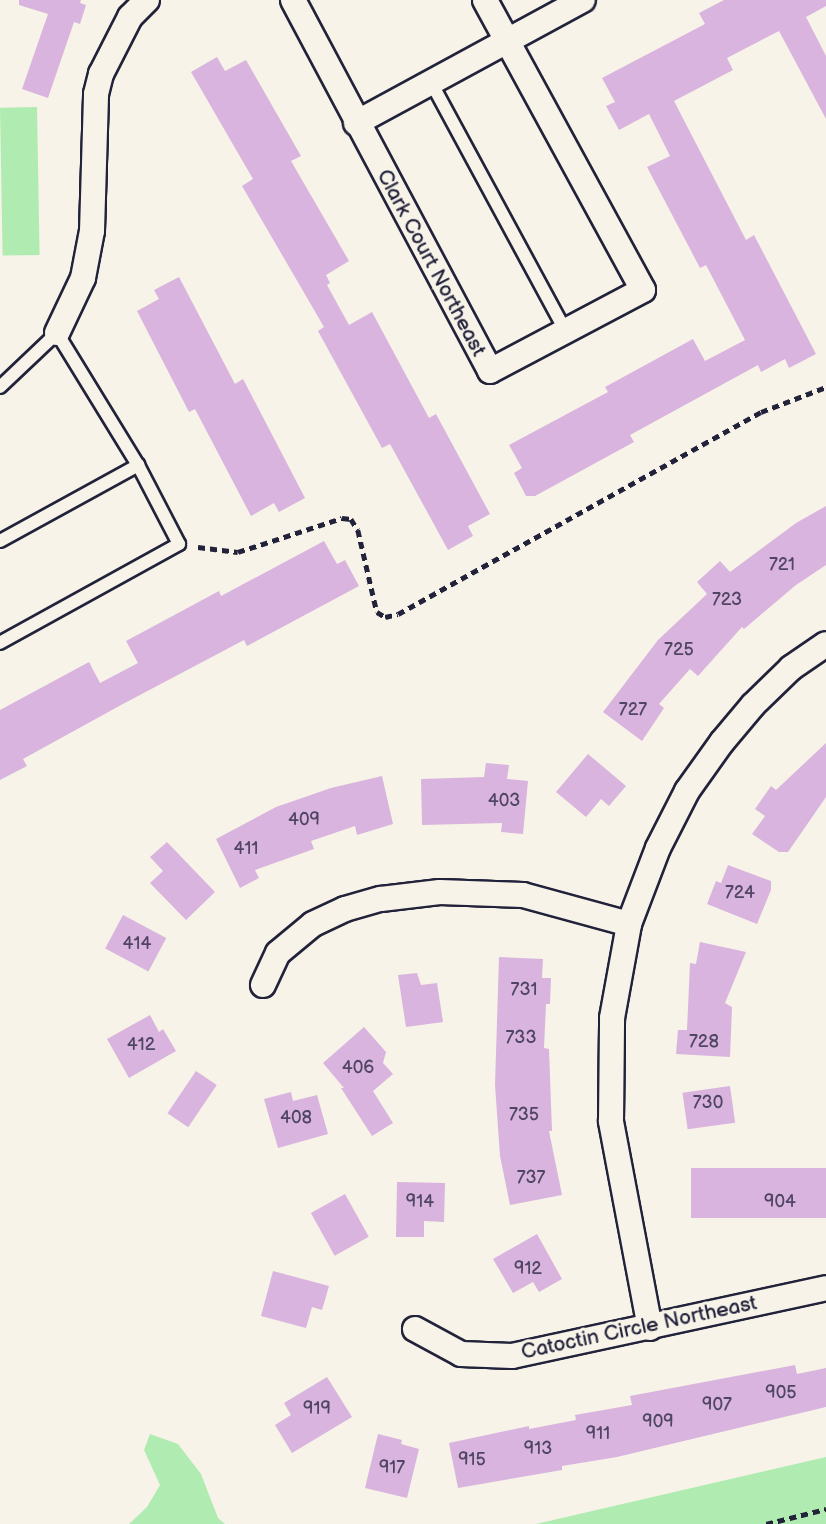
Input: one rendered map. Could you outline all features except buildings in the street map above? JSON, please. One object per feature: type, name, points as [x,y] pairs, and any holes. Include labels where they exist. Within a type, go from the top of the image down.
[{"type":"street","points":[[57,333],[83,278],[92,231],[96,94],[101,74],[130,17],[146,0]]},
{"type":"street","name":"Clark Court Northeast","points":[[293,0],[490,371],[643,290],[485,0]]},
{"type":"street","points":[[356,123],[583,0]]},
{"type":"street","points":[[650,1328],[611,1121],[612,1018],[629,924],[658,848],[687,791],[752,705],[791,668],[826,644]]},
{"type":"street","points":[[263,985],[278,953],[313,924],[345,908],[381,899],[440,892],[523,895],[629,924]]},
{"type":"street","name":"Catoctin Circle Northeast","points":[[415,1329],[461,1354],[512,1356],[826,1288]]},
{"type":"lane","points":[[432,84],[566,332]]},
{"type":"lane","points":[[0,387],[57,333],[138,465],[179,544],[0,643]]},
{"type":"lane","points":[[0,541],[138,465]]},
{"type":"path","points":[[179,544],[238,552],[342,518],[351,519],[358,530],[377,612],[385,617],[419,604],[761,412],[826,387]]},
{"type":"path","points":[[766,1524],[826,1509]]},
{"type":"green space","points":[[37,107],[40,255],[3,256],[0,108]]},
{"type":"green space","points":[[150,1434],[178,1444],[201,1474],[218,1518],[225,1524],[129,1524],[147,1507],[160,1485],[144,1450]]},
{"type":"green space","points":[[826,1457],[826,1524],[536,1524]]}]
